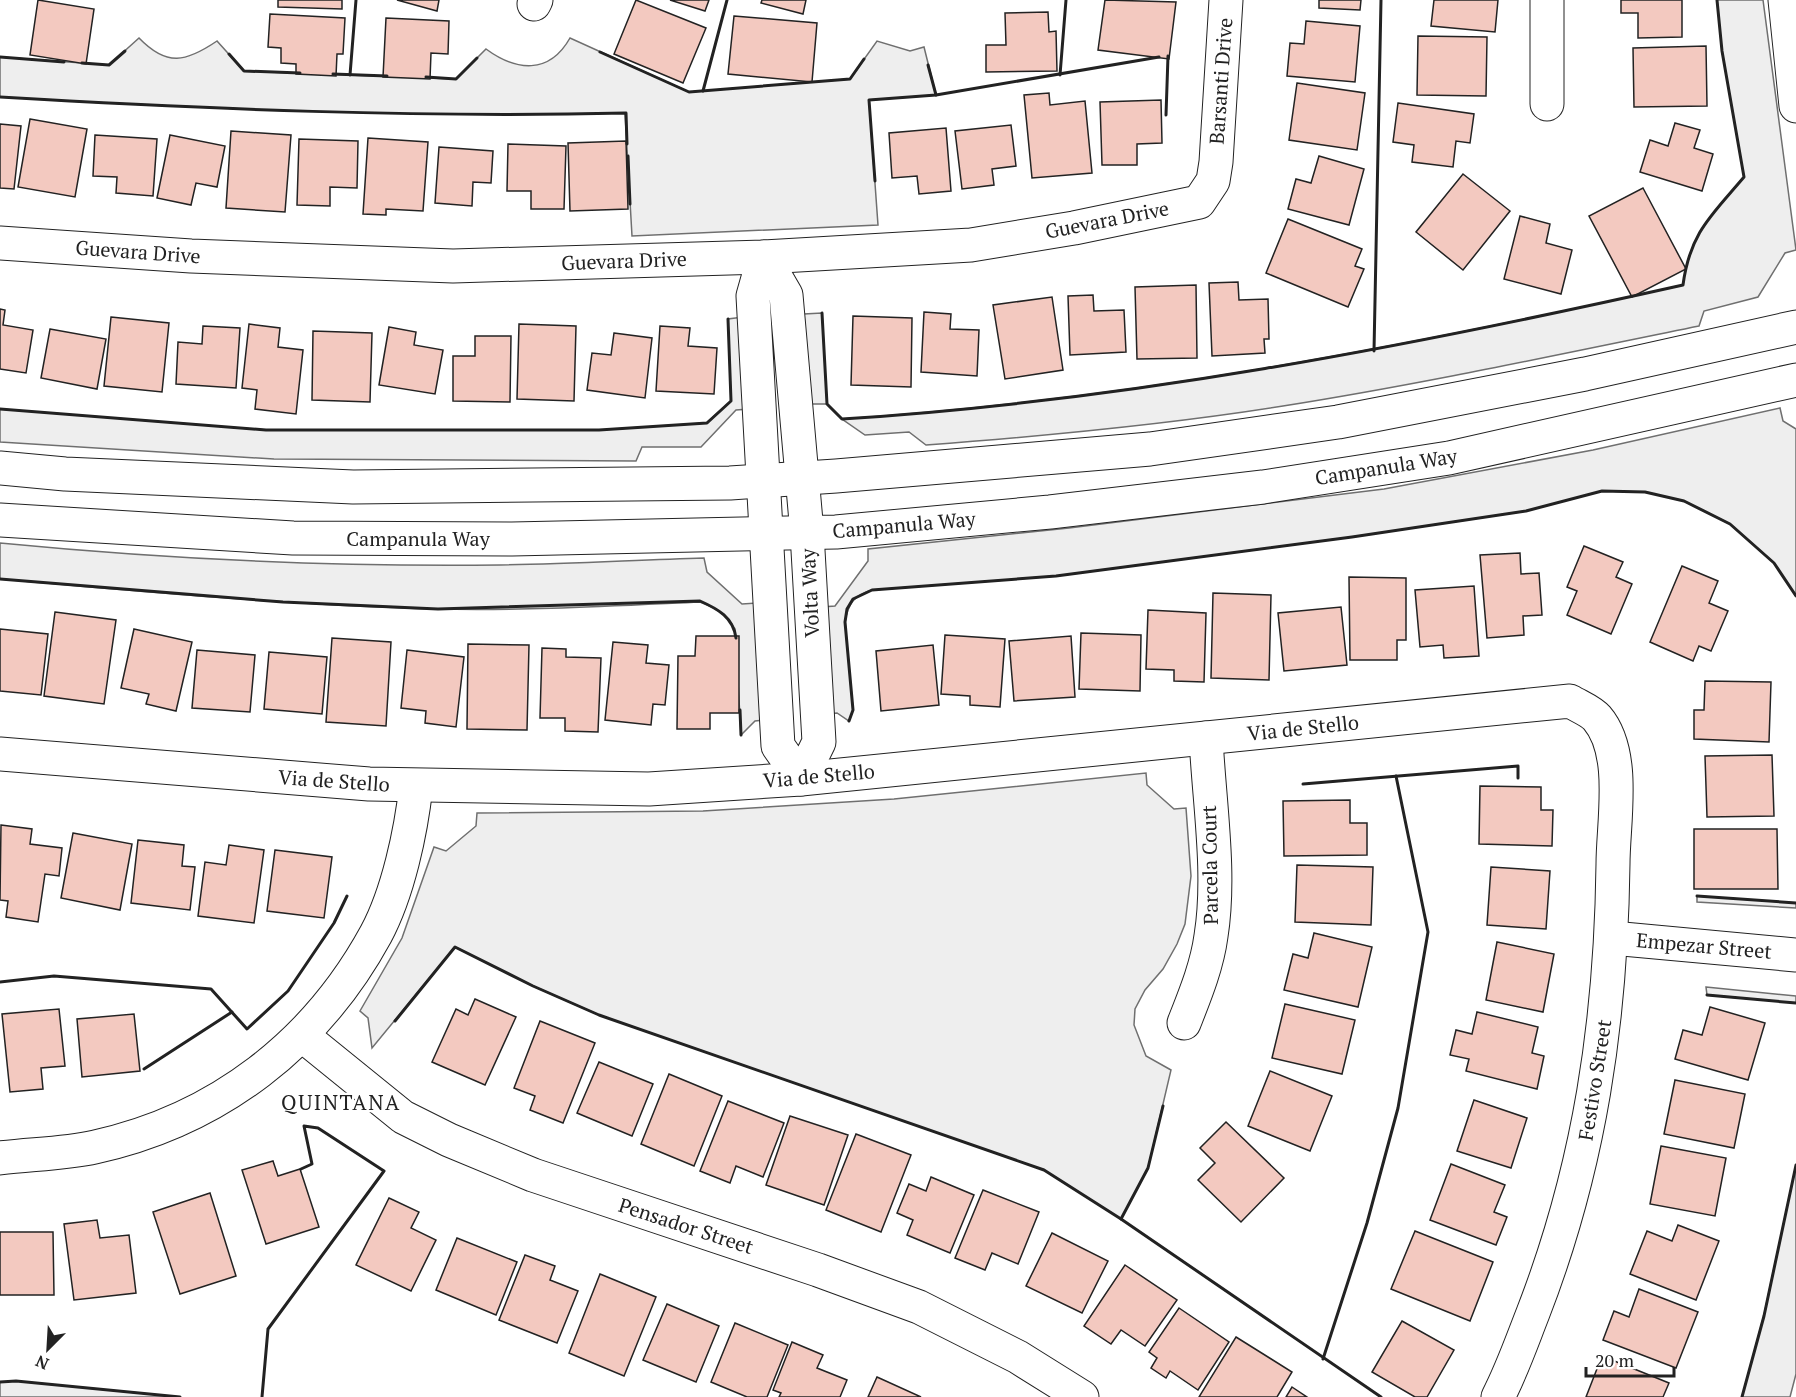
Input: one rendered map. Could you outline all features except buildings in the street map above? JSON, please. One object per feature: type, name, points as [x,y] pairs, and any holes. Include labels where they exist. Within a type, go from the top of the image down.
[{"type":"street","name":"Barsanti Drive","points":[[1216,162],[1226,0]]},
{"type":"street","points":[[1547,0],[1547,104]]},
{"type":"street","points":[[1785,0],[1796,106]]},
{"type":"street","name":"Guevara Drive","points":[[0,243],[191,256],[453,266],[764,257],[971,245],[1199,202],[1213,181],[1216,162]]},
{"type":"street","name":"Volta Way","points":[[764,257],[786,295],[807,533],[819,742],[801,779],[778,746],[753,296],[764,257]]},
{"type":"street","points":[[0,468],[65,474],[353,487],[730,483],[1150,449],[1338,422],[1585,374],[1796,327]]},
{"type":"street","name":"Campanula Way","points":[[0,520],[292,538],[512,539],[807,533],[1050,512],[1274,486],[1449,458],[1796,380]]},
{"type":"street","name":"Via de Stello","points":[[0,754],[357,783],[649,789],[801,779],[1570,701],[1597,717],[1612,748]]},
{"type":"street","name":"Parcela Court","points":[[1184,1023],[1201,980],[1212,935],[1214,874],[1206,738]]},
{"type":"street","name":"Festivo Street","points":[[1498,1397],[1546,1280],[1572,1200],[1591,1119],[1603,1037],[1612,938],[1617,792],[1612,748]]},
{"type":"street","points":[[0,1158],[94,1148],[172,1124],[243,1086],[303,1036],[341,990],[377,933],[409,835],[416,786]]},
{"type":"street","name":"Empezar Street","points":[[1612,938],[1796,955]]},
{"type":"street","name":"Pensador Street","points":[[303,1036],[403,1117],[449,1140],[533,1175],[807,1266],[920,1307],[1018,1357],[1082,1397]]},
{"type":"shaded area","points":[[1717,0],[1763,0],[1796,250],[1785,253],[1758,297],[1704,311],[1699,326],[1387,388],[1239,413],[1105,429],[926,445],[909,432],[865,435],[842,419],[1054,399],[1160,385],[1370,350],[1683,285],[1691,251],[1704,225],[1744,177],[1722,51]]},
{"type":"shaded area","points":[[139,38],[159,54],[177,58],[196,53],[217,41],[244,71],[456,79],[486,49],[509,62],[531,66],[542,64],[552,58],[562,50],[570,38],[689,92],[850,79],[877,41],[910,51],[924,47],[936,95],[869,100],[878,225],[632,236],[625,113],[469,114],[312,111],[0,97],[0,57],[109,65]]},
{"type":"shaded area","points":[[822,313],[827,404],[810,404],[804,314]]},
{"type":"shaded area","points":[[743,317],[749,409],[736,410],[701,447],[642,447],[636,461],[274,459],[0,442],[0,409],[267,430],[599,430],[706,423],[731,401],[728,319]]},
{"type":"shaded area","points":[[1780,408],[1783,421],[1796,429],[1796,596],[1774,563],[1730,524],[1684,501],[1645,492],[1602,491],[1526,511],[1352,537],[1056,576],[872,590],[853,601],[845,622],[853,710],[849,721],[837,713],[828,714],[822,607],[835,606],[868,561],[868,549],[1069,528],[1384,489],[1593,450]]},
{"type":"shaded area","points":[[0,543],[187,558],[375,565],[526,564],[704,558],[707,572],[742,604],[757,603],[764,720],[755,721],[741,735],[735,629],[720,612],[700,602],[535,609],[436,609],[272,601],[109,589],[0,579]]},
{"type":"shaded area","points":[[1146,773],[1147,785],[1174,809],[1186,808],[1191,876],[1185,924],[1177,944],[1163,969],[1145,990],[1135,1009],[1134,1025],[1146,1056],[1171,1070],[1148,1168],[1121,1219],[1044,1170],[599,1015],[533,986],[455,947],[372,1048],[368,1018],[360,1011],[402,938],[434,847],[446,851],[476,826],[477,813],[703,811],[894,799]]},
{"type":"shaded area","points":[[1697,896],[1796,903],[1796,908],[1697,902]]},
{"type":"shaded area","points":[[1706,987],[1796,996],[1796,1003],[1707,995]]},
{"type":"shaded area","points":[[1796,1165],[1796,1374],[1790,1397],[1742,1397],[1764,1315]]},
{"type":"shaded area","points":[[16,1381],[180,1397],[0,1397],[0,1382]]},
{"type":"wall","points":[[350,75],[356,0]]},
{"type":"wall","points":[[703,91],[727,0]]},
{"type":"wall","points":[[1060,75],[1066,0]]},
{"type":"wall","points":[[1374,351],[1381,0]]},
{"type":"wall","points":[[822,313],[827,404],[842,419],[948,411],[1160,385],[1475,330],[1683,285],[1691,251],[1704,225],[1744,177],[1722,51],[1717,0]]},
{"type":"wall","points":[[82,63],[109,65],[125,51]]},
{"type":"wall","points":[[600,52],[689,92],[850,79],[864,59]]},
{"type":"wall","points":[[229,54],[244,71],[300,73]]},
{"type":"wall","points":[[1166,115],[1168,56]]},
{"type":"wall","points":[[0,57],[64,62]]},
{"type":"wall","points":[[875,181],[869,100],[936,95],[1159,57]]},
{"type":"wall","points":[[426,77],[456,79],[477,58]]},
{"type":"wall","points":[[928,65],[936,95]]},
{"type":"wall","points":[[333,74],[387,76]]},
{"type":"wall","points":[[0,97],[391,113],[626,113],[627,144]]},
{"type":"wall","points":[[628,156],[630,204]]},
{"type":"wall","points":[[0,409],[266,430],[599,430],[707,423],[731,401],[728,319]]},
{"type":"wall","points":[[849,721],[853,710],[845,622],[847,609],[853,599],[872,590],[1056,576],[1352,537],[1526,511],[1602,491],[1645,492],[1684,501],[1730,524],[1774,563],[1796,596]]},
{"type":"wall","points":[[0,579],[283,602],[438,609],[700,601],[713,607],[728,619],[736,638]]},
{"type":"wall","points":[[740,710],[741,735]]},
{"type":"wall","points":[[1303,784],[1518,766],[1518,778]]},
{"type":"wall","points":[[1323,1359],[1367,1223],[1398,1108],[1428,932],[1396,776]]},
{"type":"wall","points":[[0,982],[54,976],[211,989],[247,1029],[288,991],[334,923],[347,896]]},
{"type":"wall","points":[[1697,896],[1796,903]]},
{"type":"wall","points":[[395,1021],[455,947],[533,986],[599,1015],[1044,1170],[1121,1219]]},
{"type":"wall","points":[[1707,995],[1796,1003]]},
{"type":"wall","points":[[144,1069],[232,1012]]},
{"type":"wall","points":[[1163,1106],[1148,1168],[1121,1219],[1381,1397]]},
{"type":"wall","points":[[262,1397],[268,1329],[384,1171],[318,1128],[304,1126],[312,1164],[301,1169]]},
{"type":"wall","points":[[1742,1397],[1764,1316],[1796,1165]]},
{"type":"wall","points":[[0,1382],[16,1381],[180,1397]]},
{"type":"district","name":"QUINTANA","points":[[341,1103]]}]
